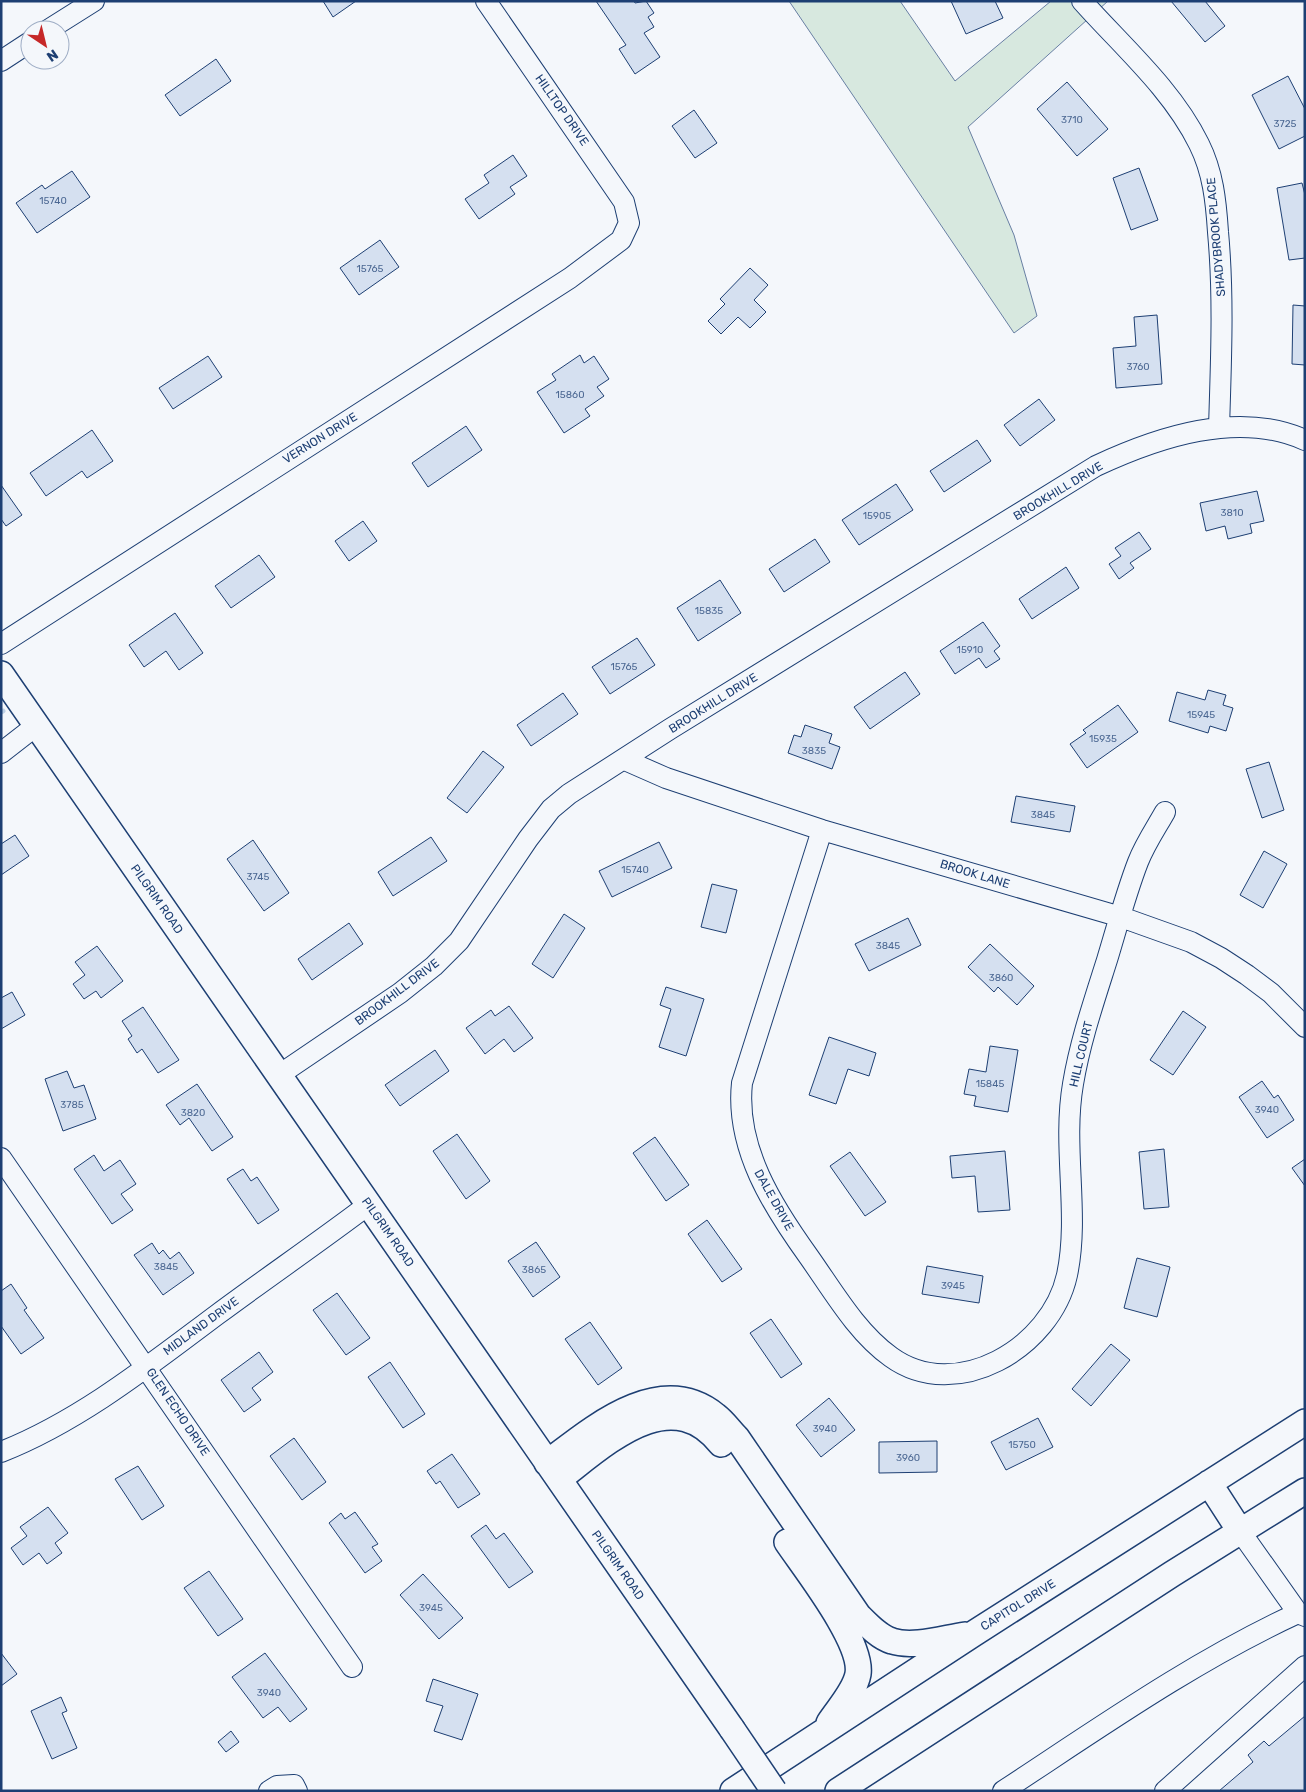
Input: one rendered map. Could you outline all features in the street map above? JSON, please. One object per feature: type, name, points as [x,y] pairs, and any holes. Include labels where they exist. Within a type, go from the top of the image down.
[{"type":"main road","name":"PILGRIM ROAD","points":[[1,674],[774,1791]]},
{"type":"main road","points":[[553,1471],[592,1429],[638,1404],[653,1400],[670,1399],[698,1405],[716,1416],[737,1438],[858,1615],[872,1630],[892,1642],[913,1643],[973,1634]]},
{"type":"main road","points":[[553,1471],[625,1430],[652,1418],[686,1420],[701,1426],[715,1436],[835,1613],[856,1650],[859,1663],[858,1676],[822,1732]]},
{"type":"main road","name":"CAPITOL DRIVE","points":[[733,1791],[973,1634],[1305,1422]]},
{"type":"main road","points":[[1209,1484],[1240,1531]]},
{"type":"main road","points":[[838,1791],[1305,1491]]},
{"type":"street","points":[[64,20],[94,1]]},
{"type":"street","name":"HILLTOP DRIVE","points":[[486,1],[607,175],[624,202],[629,223]]},
{"type":"street","name":"SHADYBROOK PLACE","points":[[1082,1],[1169,97],[1200,144],[1210,171],[1215,194],[1222,271],[1219,428]]},
{"type":"street","points":[[1,61],[20,49]]},
{"type":"street","name":"VERNON DRIVE","points":[[1,644],[570,278],[621,240],[629,223]]},
{"type":"street","name":"BROOKHILL DRIVE","points":[[279,1075],[434,966],[459,941],[528,839],[552,809],[576,790],[625,760],[670,729],[1096,466],[1154,442],[1219,428],[1261,427],[1288,432],[1305,440]]},
{"type":"street","points":[[1,753],[37,725]]},
{"type":"street","name":"BROOK LANE","points":[[625,760],[666,778],[822,830],[1121,917],[1191,942],[1222,958],[1271,993],[1305,1027]]},
{"type":"street","name":"HILL COURT","points":[[1054,1307],[1067,1277],[1072,1243],[1068,1163],[1073,1086],[1086,1025],[1139,861],[1165,812]]},
{"type":"street","name":"DALE DRIVE","points":[[822,830],[742,1084],[740,1114],[745,1140],[768,1193],[803,1249],[863,1330],[890,1357],[917,1370],[940,1375],[952,1374],[969,1371],[1004,1359],[1020,1348],[1040,1328],[1054,1307]]},
{"type":"street","name":"GLEN ECHO DRIVE","points":[[1,1158],[352,1667]]},
{"type":"street","name":"MIDLAND DRIVE","points":[[1,1452],[42,1433],[94,1402],[368,1205]]},
{"type":"street","points":[[1003,1791],[1104,1724],[1247,1636],[1301,1614],[1240,1531]]},
{"type":"street","points":[[1165,1791],[1305,1666]]},
{"type":"street","points":[[269,1791],[277,1786],[294,1785],[297,1791]]},
{"type":"shaded area","points":[[789,1],[900,1],[955,81],[1051,1],[1108,1],[968,127],[1014,235],[1037,316],[1014,333]]},
{"type":"building","points":[[323,1],[356,1],[333,17]]},
{"type":"building","points":[[596,1],[634,1],[635,3],[646,1],[654,13],[648,17],[654,27],[644,33],[660,57],[635,74],[619,49],[626,45]]},
{"type":"building","points":[[951,1],[995,1],[1003,18],[966,34]]},
{"type":"building","points":[[1171,1],[1205,1],[1225,26],[1205,42]]},
{"type":"building","points":[[216,59],[231,81],[180,116],[165,95]]},
{"type":"building","points":[[1288,76],[1305,109],[1305,136],[1279,149],[1252,95]]},
{"type":"building","points":[[1067,82],[1108,129],[1077,156],[1037,109]]},
{"type":"building","points":[[694,110],[717,143],[695,158],[672,126]]},
{"type":"building","points":[[513,155],[527,176],[510,187],[515,194],[479,219],[465,199],[489,183],[484,175]]},
{"type":"building","points":[[1139,168],[1158,220],[1131,230],[1113,178]]},
{"type":"building","points":[[72,171],[90,197],[37,233],[16,203],[42,185],[45,189]]},
{"type":"building","points":[[1302,183],[1305,195],[1305,258],[1289,260],[1277,188]]},
{"type":"building","points":[[380,240],[399,267],[359,295],[340,268]]},
{"type":"building","points":[[750,268],[768,285],[754,300],[766,312],[750,328],[738,317],[721,334],[708,321],[725,304],[720,299]]},
{"type":"building","points":[[1293,305],[1305,306],[1305,365],[1292,364]]},
{"type":"building","points":[[1157,315],[1162,384],[1116,388],[1113,348],[1136,346],[1134,317]]},
{"type":"building","points":[[580,355],[584,363],[594,356],[609,379],[597,387],[604,396],[585,409],[590,416],[564,433],[537,392],[556,380],[552,374]]},
{"type":"building","points":[[208,356],[222,377],[173,409],[159,388]]},
{"type":"building","points":[[1039,399],[1055,420],[1020,446],[1004,425]]},
{"type":"building","points":[[466,426],[482,450],[428,487],[412,463]]},
{"type":"building","points":[[92,430],[113,461],[87,478],[82,471],[46,496],[30,473]]},
{"type":"building","points":[[977,440],[991,461],[944,492],[930,471]]},
{"type":"building","points":[[896,484],[913,510],[859,545],[842,520]]},
{"type":"building","points":[[1,485],[22,515],[6,526],[1,519]]},
{"type":"building","points":[[1257,491],[1264,521],[1250,524],[1252,533],[1228,539],[1225,526],[1206,531],[1200,503]]},
{"type":"building","points":[[363,521],[377,541],[349,561],[335,541]]},
{"type":"building","points":[[1139,532],[1151,549],[1130,563],[1134,568],[1119,579],[1109,564],[1121,556],[1115,548]]},
{"type":"building","points":[[815,539],[830,562],[784,592],[769,569]]},
{"type":"building","points":[[259,555],[275,577],[231,608],[215,586]]},
{"type":"building","points":[[1066,567],[1079,588],[1032,619],[1019,599]]},
{"type":"building","points":[[720,580],[741,613],[698,641],[677,608]]},
{"type":"building","points":[[175,613],[203,653],[179,670],[166,651],[144,667],[129,645]]},
{"type":"building","points":[[983,622],[1000,646],[994,651],[1000,659],[986,668],[979,658],[955,674],[940,651]]},
{"type":"building","points":[[637,638],[655,665],[610,694],[592,667]]},
{"type":"building","points":[[905,672],[920,694],[870,729],[854,707]]},
{"type":"building","points":[[1208,690],[1226,695],[1223,705],[1233,708],[1226,731],[1210,726],[1208,733],[1169,721],[1177,692],[1205,700]]},
{"type":"building","points":[[563,693],[578,714],[531,746],[517,725]]},
{"type":"building","points":[[1118,705],[1138,732],[1087,768],[1070,744],[1086,733],[1083,730]]},
{"type":"building","points":[[805,725],[832,734],[829,743],[840,747],[832,769],[788,753],[794,735],[801,737]]},
{"type":"building","points":[[483,751],[504,767],[467,813],[447,798]]},
{"type":"building","points":[[1269,762],[1284,810],[1262,818],[1246,769]]},
{"type":"building","points":[[1016,796],[1075,806],[1070,832],[1011,822]]},
{"type":"building","points":[[15,835],[29,856],[1,875],[1,844]]},
{"type":"building","points":[[431,837],[447,861],[393,896],[378,872]]},
{"type":"building","points":[[253,840],[289,893],[264,911],[227,859]]},
{"type":"building","points":[[659,842],[672,868],[612,897],[599,871]]},
{"type":"building","points":[[1264,851],[1287,864],[1263,908],[1240,895]]},
{"type":"building","points":[[712,884],[737,890],[726,933],[701,927]]},
{"type":"building","points":[[564,914],[585,928],[553,978],[532,964]]},
{"type":"building","points":[[908,918],[921,945],[869,971],[855,944]]},
{"type":"building","points":[[349,923],[363,944],[312,980],[298,959]]},
{"type":"building","points":[[990,944],[1034,986],[1017,1005],[998,987],[994,992],[968,967]]},
{"type":"building","points":[[97,946],[123,981],[101,998],[96,991],[84,999],[73,984],[85,975],[75,962]]},
{"type":"building","points":[[666,987],[704,999],[686,1056],[659,1047],[671,1009],[660,1005]]},
{"type":"building","points":[[12,992],[25,1015],[1,1029],[1,998]]},
{"type":"building","points":[[509,1006],[533,1038],[514,1052],[504,1039],[485,1054],[466,1028],[491,1010],[495,1016]]},
{"type":"building","points":[[143,1007],[179,1060],[158,1073],[142,1049],[137,1053],[128,1039],[132,1036],[122,1021]]},
{"type":"building","points":[[1183,1011],[1206,1027],[1173,1075],[1150,1060]]},
{"type":"building","points":[[829,1037],[876,1053],[869,1076],[848,1069],[836,1104],[809,1095]]},
{"type":"building","points":[[990,1046],[1018,1050],[1008,1112],[974,1106],[976,1096],[964,1094],[969,1069],[986,1072]]},
{"type":"building","points":[[435,1050],[449,1071],[400,1106],[385,1085]]},
{"type":"building","points":[[67,1071],[74,1088],[84,1085],[96,1119],[63,1131],[45,1079]]},
{"type":"building","points":[[1262,1081],[1274,1098],[1278,1095],[1294,1120],[1267,1138],[1239,1097]]},
{"type":"building","points":[[197,1084],[233,1137],[212,1151],[189,1118],[180,1125],[166,1105]]},
{"type":"building","points":[[457,1134],[490,1181],[466,1199],[433,1151]]},
{"type":"building","points":[[655,1137],[689,1185],[666,1201],[633,1153]]},
{"type":"building","points":[[1164,1149],[1169,1207],[1144,1209],[1139,1152]]},
{"type":"building","points":[[1005,1151],[1010,1210],[978,1212],[975,1176],[952,1178],[950,1156]]},
{"type":"building","points":[[850,1152],[886,1202],[865,1216],[830,1166]]},
{"type":"building","points":[[94,1155],[104,1171],[120,1160],[136,1184],[121,1194],[133,1210],[112,1224],[74,1169]]},
{"type":"building","points":[[1305,1159],[1305,1186],[1292,1168]]},
{"type":"building","points":[[243,1169],[251,1181],[257,1177],[279,1210],[258,1224],[227,1179]]},
{"type":"building","points":[[707,1220],[742,1269],[722,1282],[688,1234]]},
{"type":"building","points":[[536,1242],[560,1277],[533,1297],[508,1261]]},
{"type":"building","points":[[152,1243],[159,1254],[163,1250],[170,1259],[179,1252],[194,1273],[163,1295],[134,1255]]},
{"type":"building","points":[[1137,1258],[1170,1267],[1157,1317],[1124,1308]]},
{"type":"building","points":[[927,1266],[983,1276],[979,1303],[922,1294]]},
{"type":"building","points":[[11,1284],[27,1308],[24,1310],[44,1338],[21,1354],[1,1326],[1,1291]]},
{"type":"building","points":[[337,1293],[370,1338],[346,1355],[313,1310]]},
{"type":"building","points":[[771,1319],[802,1364],[781,1378],[750,1333]]},
{"type":"building","points":[[590,1322],[622,1368],[598,1385],[565,1339]]},
{"type":"building","points":[[1111,1344],[1130,1360],[1091,1406],[1072,1389]]},
{"type":"building","points":[[259,1352],[273,1372],[252,1388],[261,1400],[244,1412],[221,1380]]},
{"type":"building","points":[[390,1362],[425,1414],[403,1428],[368,1377]]},
{"type":"building","points":[[829,1398],[855,1430],[821,1457],[796,1425]]},
{"type":"building","points":[[1038,1418],[1053,1447],[1006,1470],[991,1442]]},
{"type":"building","points":[[294,1438],[326,1482],[302,1500],[270,1456]]},
{"type":"building","points":[[937,1441],[937,1472],[879,1473],[879,1442]]},
{"type":"building","points":[[452,1454],[480,1494],[458,1508],[440,1481],[436,1484],[427,1471]]},
{"type":"building","points":[[138,1466],[164,1506],[142,1520],[115,1479]]},
{"type":"building","points":[[48,1507],[68,1533],[55,1543],[62,1553],[47,1564],[39,1553],[23,1565],[11,1548],[27,1536],[20,1527]]},
{"type":"building","points":[[355,1512],[378,1544],[372,1547],[382,1561],[365,1573],[329,1523],[341,1513],[345,1519]]},
{"type":"building","points":[[486,1525],[496,1539],[504,1533],[533,1572],[509,1588],[471,1536]]},
{"type":"building","points":[[209,1571],[243,1619],[218,1636],[184,1588]]},
{"type":"building","points":[[423,1574],[463,1618],[439,1639],[400,1595]]},
{"type":"building","points":[[1,1653],[17,1674],[1,1686]]},
{"type":"building","points":[[265,1653],[307,1709],[290,1722],[278,1707],[263,1718],[232,1677]]},
{"type":"building","points":[[433,1679],[478,1694],[462,1740],[434,1731],[443,1706],[426,1701]]},
{"type":"building","points":[[61,1697],[67,1711],[62,1713],[77,1748],[52,1759],[31,1711]]},
{"type":"building","points":[[1305,1716],[1305,1791],[1219,1791],[1253,1762],[1248,1755],[1264,1741],[1269,1746]]},
{"type":"building","points":[[231,1731],[239,1742],[226,1752],[218,1742]]}]
